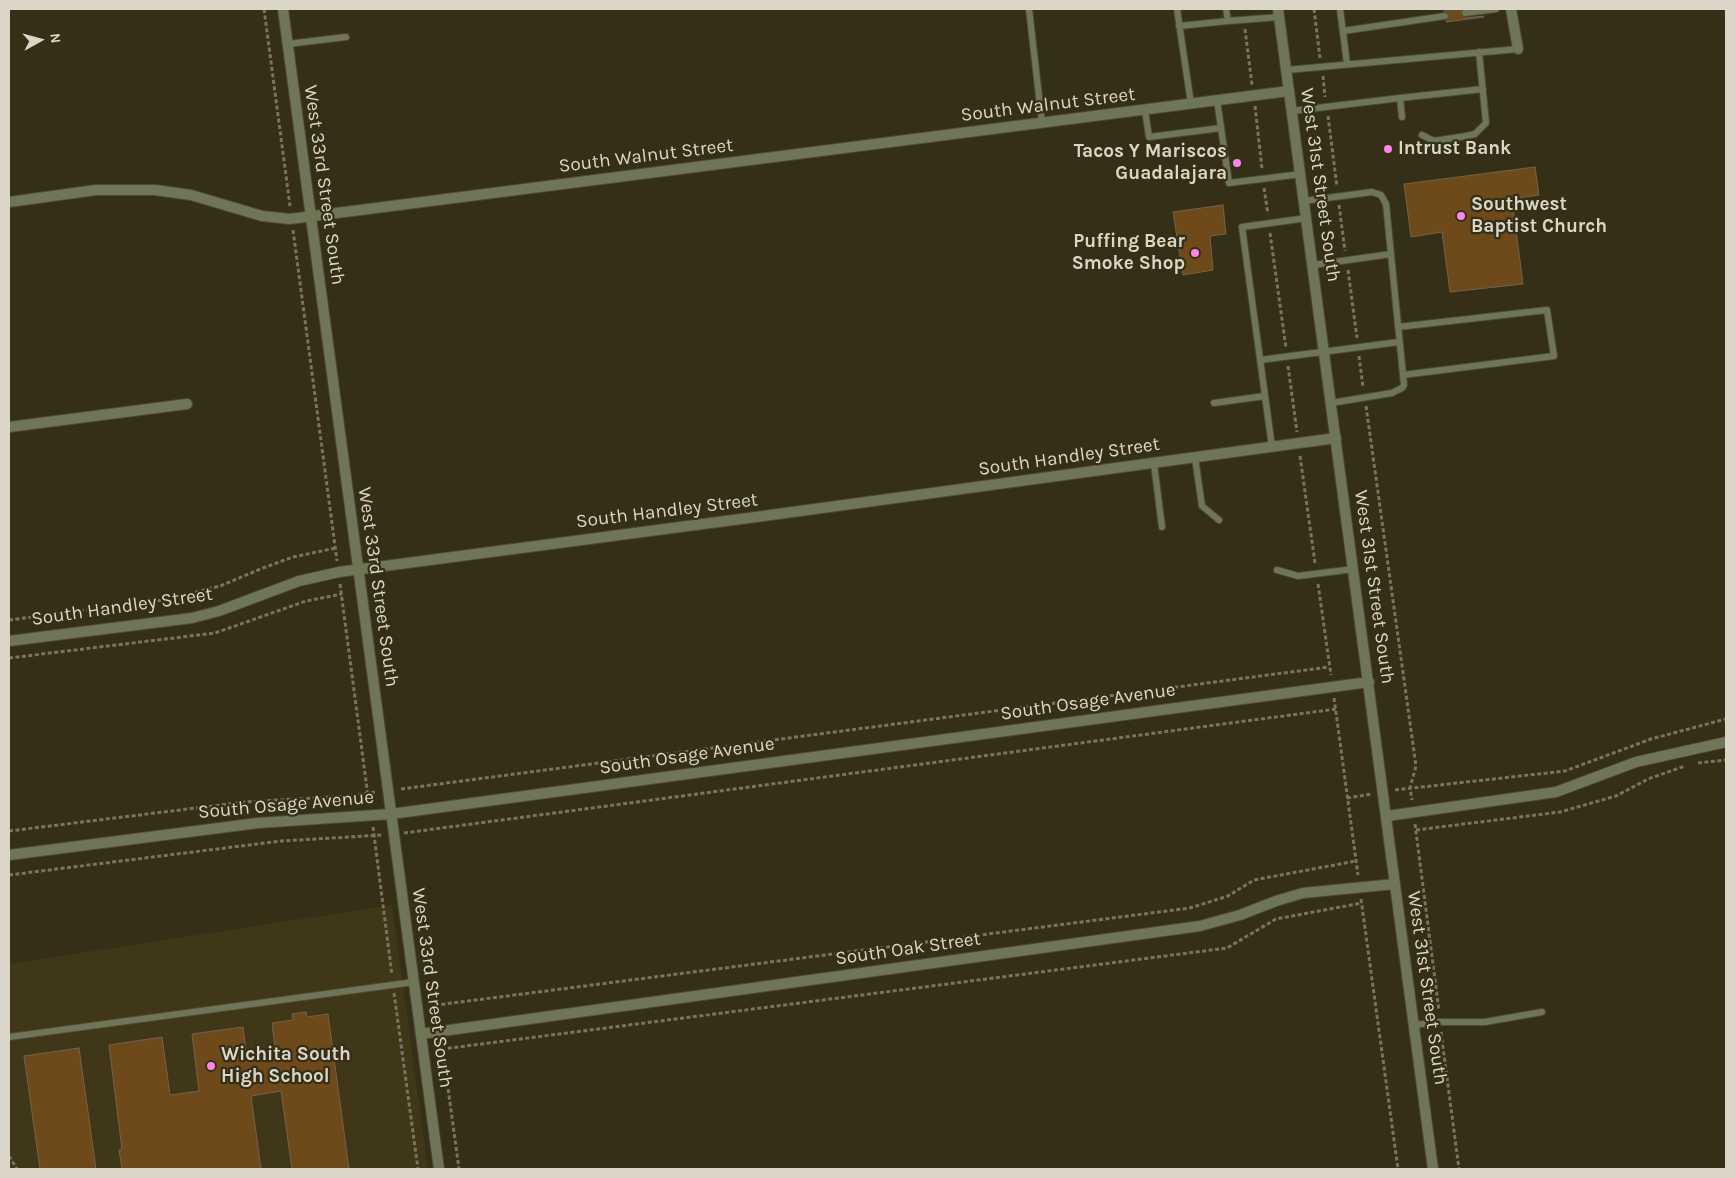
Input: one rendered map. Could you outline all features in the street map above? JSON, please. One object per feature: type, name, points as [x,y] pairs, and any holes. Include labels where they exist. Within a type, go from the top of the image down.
[{"type":"street","name":"West 33rd Street South","points":[[283,9],[439,1169]]},
{"type":"street","points":[[1511,9],[1518,49]]},
{"type":"street","name":"West 31st Street South","points":[[1279,13],[1433,1169]]},
{"type":"street","name":"South Walnut Street","points":[[9,202],[96,190],[154,190],[190,195],[262,216],[292,219],[1289,91]]},
{"type":"street","points":[[9,427],[187,404]]},
{"type":"street","name":"South Handley Street","points":[[9,641],[192,618],[223,610],[299,581],[339,572],[1154,464],[1336,438]]},
{"type":"street","name":"South Osage Avenue","points":[[9,855],[258,823],[391,814],[1369,682]]},
{"type":"street","points":[[1386,816],[1556,792],[1636,762],[1726,742]]},
{"type":"street","name":"South Oak Street","points":[[421,1034],[1200,926],[1224,920],[1292,896],[1395,884]]},
{"type":"lane","points":[[1029,9],[1042,123]]},
{"type":"lane","points":[[1176,9],[1190,104]]},
{"type":"lane","points":[[1226,9],[1228,21]]},
{"type":"lane","points":[[1340,9],[1347,64]]},
{"type":"lane","points":[[1465,13],[1496,9]]},
{"type":"lane","points":[[1179,26],[1244,20],[1279,13]]},
{"type":"lane","points":[[1343,31],[1445,16]]},
{"type":"lane","points":[[288,44],[346,37]]},
{"type":"lane","points":[[1286,70],[1518,49]]},
{"type":"lane","points":[[1422,135],[1434,141],[1475,134],[1486,123],[1479,52]]},
{"type":"lane","points":[[1292,111],[1483,90]]},
{"type":"lane","points":[[1400,98],[1402,117]]},
{"type":"lane","points":[[1217,100],[1228,182],[1300,174]]},
{"type":"lane","points":[[1145,110],[1149,137],[1221,128]]},
{"type":"lane","points":[[1304,201],[1372,192],[1381,195],[1386,204],[1404,385],[1392,394],[1332,404]]},
{"type":"lane","points":[[1272,447],[1242,227],[1307,218]]},
{"type":"lane","points":[[1313,265],[1391,254]]},
{"type":"lane","points":[[1398,327],[1548,310],[1554,356],[1403,375]]},
{"type":"lane","points":[[1260,360],[1400,342]]},
{"type":"lane","points":[[1214,403],[1265,396]]},
{"type":"lane","points":[[1195,458],[1202,506],[1219,520]]},
{"type":"lane","points":[[1154,464],[1162,528]]},
{"type":"lane","points":[[1277,570],[1298,576],[1354,569]]},
{"type":"lane","points":[[9,1037],[414,982]]},
{"type":"lane","points":[[1414,1025],[1440,1022],[1485,1022],[1542,1012]]},
{"type":"path","points":[[264,9],[418,1169]]},
{"type":"path","points":[[1314,9],[1358,348],[1416,766],[1410,788],[1459,1169]]},
{"type":"path","points":[[1244,20],[1269,224],[1398,1169]]},
{"type":"path","points":[[9,620],[164,600],[220,586],[293,557],[336,548]]},
{"type":"path","points":[[9,831],[245,802],[368,794],[1329,666]]},
{"type":"path","points":[[9,874],[281,841],[394,834],[1336,709]]},
{"type":"path","points":[[1410,788],[1565,771],[1651,739],[1726,719]]},
{"type":"path","points":[[403,1054],[1227,948],[1276,919],[1362,903]]},
{"type":"path","points":[[9,1156],[17,1169]]},
{"type":"shaded area","name":"Wichita South High School","points":[[392,905],[428,1169],[9,1169],[9,964]]},
{"type":"building","points":[[1444,9],[1462,9],[1460,13],[1464,18],[1484,17],[1446,22],[1450,16]]},
{"type":"building","name":"Southwest Baptist Church","points":[[1535,167],[1539,195],[1512,199],[1523,284],[1450,292],[1442,232],[1411,237],[1404,184]]},
{"type":"building","name":"Puffing Bear Smoke Shop","points":[[1223,205],[1226,234],[1210,236],[1213,270],[1183,275],[1173,212]]},
{"type":"building","name":"Wichita South High School","points":[[306,1012],[307,1017],[328,1014],[349,1169],[292,1169],[281,1091],[251,1096],[261,1169],[122,1169],[119,1150],[122,1150],[109,1045],[162,1037],[170,1095],[199,1091],[192,1034],[243,1027],[247,1059],[276,1055],[272,1023],[293,1020],[292,1014]]},
{"type":"building","points":[[79,1048],[96,1169],[40,1169],[24,1056]]},
{"type":"place","name":"Intrust Bank","points":[[1388,149]]},
{"type":"place","name":"Tacos Y Mariscos Guadalajara","points":[[1237,163]]},
{"type":"place","name":"Southwest Baptist Church","points":[[1461,216]]},
{"type":"place","name":"Puffing Bear Smoke Shop","points":[[1195,253]]},
{"type":"place","name":"Wichita South High School","points":[[211,1066]]}]
